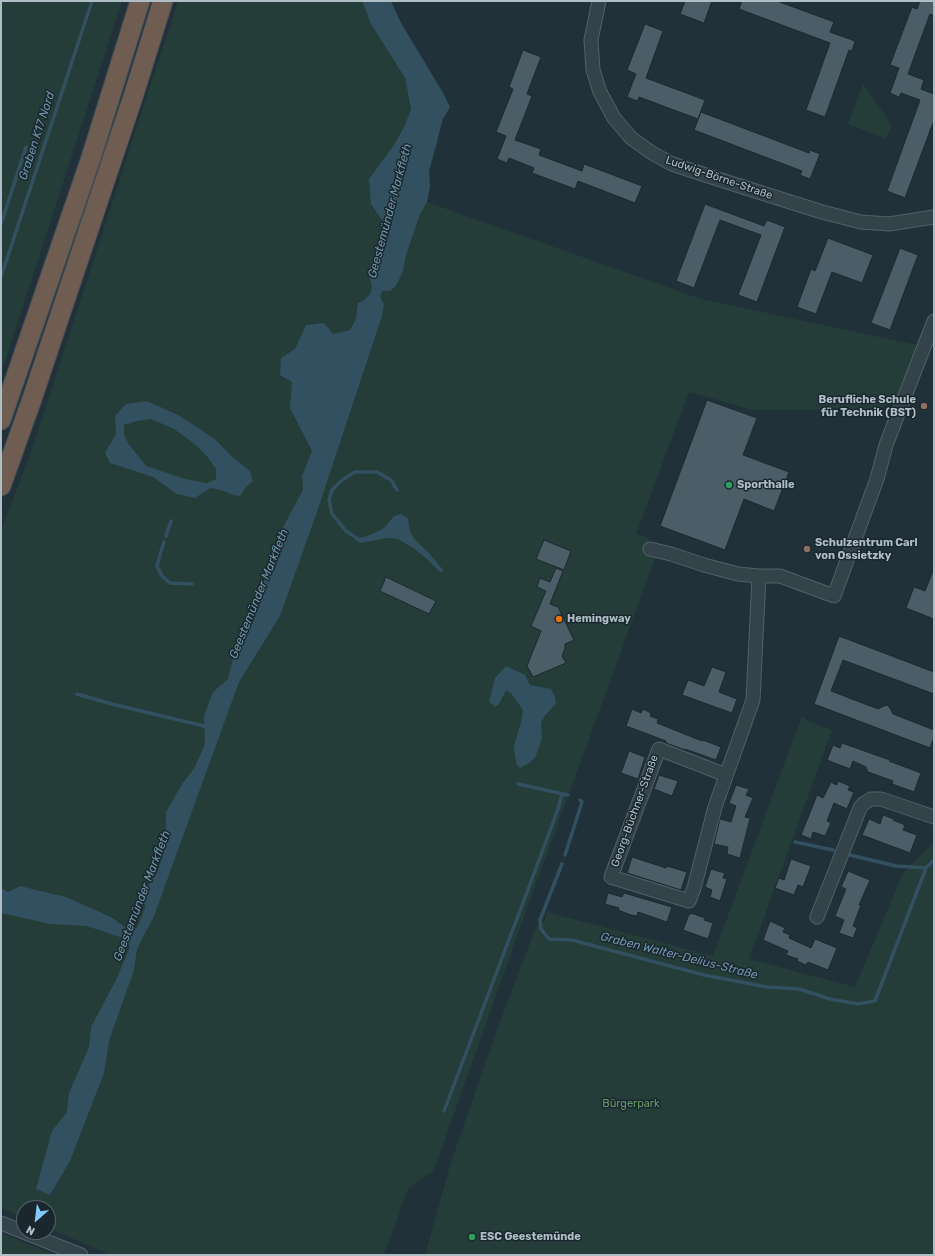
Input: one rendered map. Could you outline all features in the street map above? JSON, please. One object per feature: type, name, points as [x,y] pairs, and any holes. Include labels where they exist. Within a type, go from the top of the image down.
[{"type":"highway","points":[[1,420],[91,158],[140,1]]},
{"type":"highway","points":[[1,486],[32,399],[133,97],[163,1]]},
{"type":"street","name":"Ludwig-Börne-Straße","points":[[599,1],[591,40],[593,70],[600,92],[614,118],[631,138],[652,154],[672,164],[727,182],[822,212],[855,220],[889,224],[934,217]]},
{"type":"street","points":[[650,549],[731,572],[759,576],[780,576],[834,596],[877,479],[886,445],[934,321]]},
{"type":"street","name":"Georg-Büchner-Straße","points":[[726,775],[659,749],[611,877],[689,901],[694,888],[715,807],[753,700],[759,576]]},
{"type":"street","points":[[817,917],[860,808],[863,804],[871,799],[881,799],[934,817]]},
{"type":"street","points":[[1,1223],[81,1255]]},
{"type":"green space","points":[[1,1],[122,1],[1,374]]},
{"type":"green space","points":[[178,1],[362,1],[371,24],[405,78],[411,109],[404,127],[438,142],[429,171],[430,186],[427,202],[701,299],[917,345],[896,398],[880,407],[864,410],[753,410],[689,392],[636,534],[646,537],[657,553],[522,922],[434,1170],[408,1189],[384,1255],[111,1255],[56,1231],[56,1200],[16,1200],[16,1215],[1,1208],[1,530],[29,458]],"holes":[[[542,601],[558,607],[574,639],[565,644],[564,652],[561,654],[566,663],[533,677],[527,666],[541,631],[531,626]]]},
{"type":"green space","points":[[863,84],[892,125],[886,139],[848,124]]},
{"type":"green space","name":"Bürgerpark","points":[[802,716],[808,721],[832,730],[749,959],[855,987],[903,873],[934,842],[934,1255],[425,1255],[451,1162],[500,1021],[537,925],[544,923],[547,912],[713,956]]},
{"type":"green space","points":[[1,1233],[55,1255],[1,1255]]},
{"type":"water","name":"Geestemünder Markfleth","points":[[362,1],[391,1],[400,21],[450,107],[443,119],[429,171],[430,186],[427,202],[420,214],[406,255],[403,271],[396,286],[390,291],[382,291],[380,297],[384,304],[382,316],[318,509],[280,616],[239,682],[154,916],[137,949],[134,970],[109,1041],[104,1073],[70,1161],[50,1195],[36,1189],[52,1131],[67,1112],[69,1093],[89,1047],[91,1027],[116,980],[130,947],[123,938],[87,926],[50,924],[1,913],[1,888],[8,892],[20,886],[66,897],[111,917],[126,928],[137,928],[145,908],[143,893],[157,873],[166,843],[166,812],[182,784],[195,767],[205,744],[204,716],[213,692],[228,679],[233,659],[258,608],[264,580],[281,531],[303,490],[302,476],[312,451],[290,408],[292,382],[280,375],[281,358],[295,349],[306,325],[324,323],[333,334],[350,330],[356,319],[358,303],[363,301],[370,294],[372,287],[369,275],[370,267],[385,246],[387,234],[384,223],[371,204],[369,179],[394,145],[404,127],[411,109],[405,78],[371,24]]},
{"type":"water","points":[[147,401],[178,415],[215,439],[231,456],[250,471],[253,481],[246,487],[240,496],[210,488],[195,498],[177,494],[153,477],[110,463],[105,453],[116,434],[115,416],[126,404]],"holes":[[[151,419],[174,429],[192,442],[206,455],[216,469],[216,479],[207,483],[185,479],[146,466],[128,443],[124,435],[124,425]]]},
{"type":"water","points":[[401,514],[408,519],[410,532],[416,541],[427,551],[444,571],[440,572],[413,548],[398,539],[387,538],[360,543],[355,538],[364,537],[379,531],[385,527],[394,516]]},
{"type":"water","points":[[506,666],[525,675],[530,685],[551,689],[556,703],[541,723],[542,738],[535,758],[520,768],[517,765],[514,746],[523,710],[511,693],[506,690],[499,704],[495,707],[489,702],[495,678]]},
{"type":"building","points":[[685,1],[712,1],[704,23],[680,14]]},
{"type":"building","points":[[742,1],[777,1],[834,22],[830,32],[855,41],[852,51],[849,50],[825,117],[806,110],[830,43],[739,9]]},
{"type":"building","points":[[920,1],[934,1],[934,16],[930,14],[908,74],[924,80],[921,89],[934,94],[934,120],[905,198],[887,191],[920,100],[901,93],[899,97],[890,93],[899,68],[890,65],[912,7],[917,9]]},
{"type":"building","points":[[645,24],[663,31],[646,78],[705,100],[698,119],[639,97],[637,101],[627,97],[636,74],[627,70]]},
{"type":"building","points":[[523,50],[541,57],[527,94],[532,96],[515,140],[541,149],[539,155],[582,171],[584,164],[642,186],[635,203],[578,181],[575,189],[532,173],[534,168],[509,158],[507,163],[497,159],[506,136],[496,132],[513,89],[509,87]]},
{"type":"building","points":[[701,112],[809,153],[810,150],[820,154],[810,179],[800,175],[802,171],[694,130]]},
{"type":"building","points":[[705,204],[764,226],[767,220],[785,227],[757,302],[738,295],[761,235],[720,220],[694,288],[676,281]]},
{"type":"building","points":[[828,238],[873,255],[862,283],[832,272],[816,314],[797,307],[811,269],[815,271]]},
{"type":"building","points":[[900,248],[918,255],[890,330],[871,323]]},
{"type":"building","name":"Sporthalle","points":[[707,400],[757,418],[743,455],[789,472],[774,511],[744,499],[725,550],[660,526]]},
{"type":"building","points":[[544,540],[571,551],[564,570],[536,559]]},
{"type":"building","points":[[556,568],[563,571],[550,604],[558,607],[574,640],[565,644],[562,656],[566,663],[533,677],[527,666],[541,631],[531,626],[546,591],[537,587],[540,578],[550,582]]},
{"type":"building","points":[[933,571],[934,619],[906,608],[914,587],[925,591]]},
{"type":"building","points":[[386,577],[436,601],[429,614],[380,591]]},
{"type":"building","points":[[839,636],[934,672],[934,694],[843,660],[831,691],[878,709],[887,705],[893,714],[934,730],[934,737],[930,748],[814,704]]},
{"type":"building","points":[[712,667],[726,672],[719,692],[737,699],[732,713],[682,695],[688,680],[704,686]]},
{"type":"building","points":[[632,709],[641,713],[643,709],[651,713],[650,716],[658,719],[657,723],[721,747],[716,760],[666,743],[666,741],[626,726]]},
{"type":"building","points":[[842,743],[921,773],[914,792],[892,784],[893,781],[868,772],[866,767],[853,761],[850,769],[827,760],[833,745],[840,748]]},
{"type":"building","points":[[629,751],[645,757],[638,779],[621,773]]},
{"type":"building","points":[[659,775],[678,781],[672,796],[654,789]]},
{"type":"building","points":[[838,781],[850,786],[848,790],[854,792],[847,809],[834,803],[827,821],[831,823],[825,836],[813,832],[811,839],[801,835],[817,795],[823,798],[831,782],[837,785]]},
{"type":"building","points":[[736,785],[749,789],[746,795],[753,798],[745,817],[750,818],[740,858],[727,854],[728,847],[714,844],[720,819],[731,822],[736,806],[729,803]]},
{"type":"building","points":[[883,815],[905,825],[903,830],[917,835],[910,853],[862,835],[869,819],[880,824]]},
{"type":"building","points":[[632,857],[666,868],[667,866],[687,872],[681,890],[627,873]]},
{"type":"building","points":[[791,859],[811,866],[803,887],[798,885],[794,895],[775,888],[779,878],[784,880]]},
{"type":"building","points":[[711,869],[725,873],[723,878],[727,879],[720,901],[710,897],[712,890],[705,887]]},
{"type":"building","points":[[848,871],[870,880],[859,905],[861,905],[853,926],[857,928],[853,938],[839,933],[844,920],[835,916],[846,889],[841,887]]},
{"type":"building","points":[[608,893],[622,897],[624,893],[672,907],[667,922],[638,912],[637,916],[631,915],[618,910],[619,908],[605,904]]},
{"type":"building","points":[[691,913],[705,918],[704,920],[713,923],[708,939],[683,930],[689,914],[690,915]]},
{"type":"building","points":[[770,921],[785,928],[783,932],[790,935],[789,938],[811,948],[815,939],[837,948],[828,970],[808,962],[806,965],[797,961],[798,959],[786,955],[788,951],[763,940]]},
{"type":"waterway","name":"Graben K17 Nord","points":[[1,277],[92,1]]},
{"type":"waterway","points":[[1,224],[26,147]]},
{"type":"waterway","points":[[358,539],[346,531],[332,514],[329,500],[332,490],[342,480],[355,472],[377,472],[391,480],[397,490]]},
{"type":"waterway","points":[[166,536],[171,521]]},
{"type":"waterway","points":[[164,542],[157,566],[162,576],[170,583],[192,584]]},
{"type":"waterway","points":[[77,694],[208,727]]},
{"type":"waterway","name":"Graben Walter-Delius-Straße","points":[[518,784],[568,795]]},
{"type":"waterway","points":[[444,1111],[529,887],[558,809],[562,794]]},
{"type":"waterway","name":"Graben Walter-Delius-Straße","points":[[565,855],[582,802],[580,800]]},
{"type":"waterway","points":[[795,842],[833,850]]},
{"type":"waterway","points":[[850,855],[896,866],[926,868]]},
{"type":"waterway","name":"Graben Walter-Delius-Straße","points":[[562,864],[540,920],[541,929],[549,939],[572,940],[704,975],[767,987],[799,989],[830,999],[858,1004],[875,1001],[926,868],[934,860]]},
{"type":"place","name":"Berufliche Schule für Technik (BST)","points":[[924,406]]},
{"type":"place","name":"Sporthalle","points":[[729,485]]},
{"type":"place","name":"Schulzentrum Carl von Ossietzky","points":[[807,549]]},
{"type":"place","name":"Hemingway","points":[[559,619]]},
{"type":"place","name":"ESC Geestemünde","points":[[472,1237]]}]
